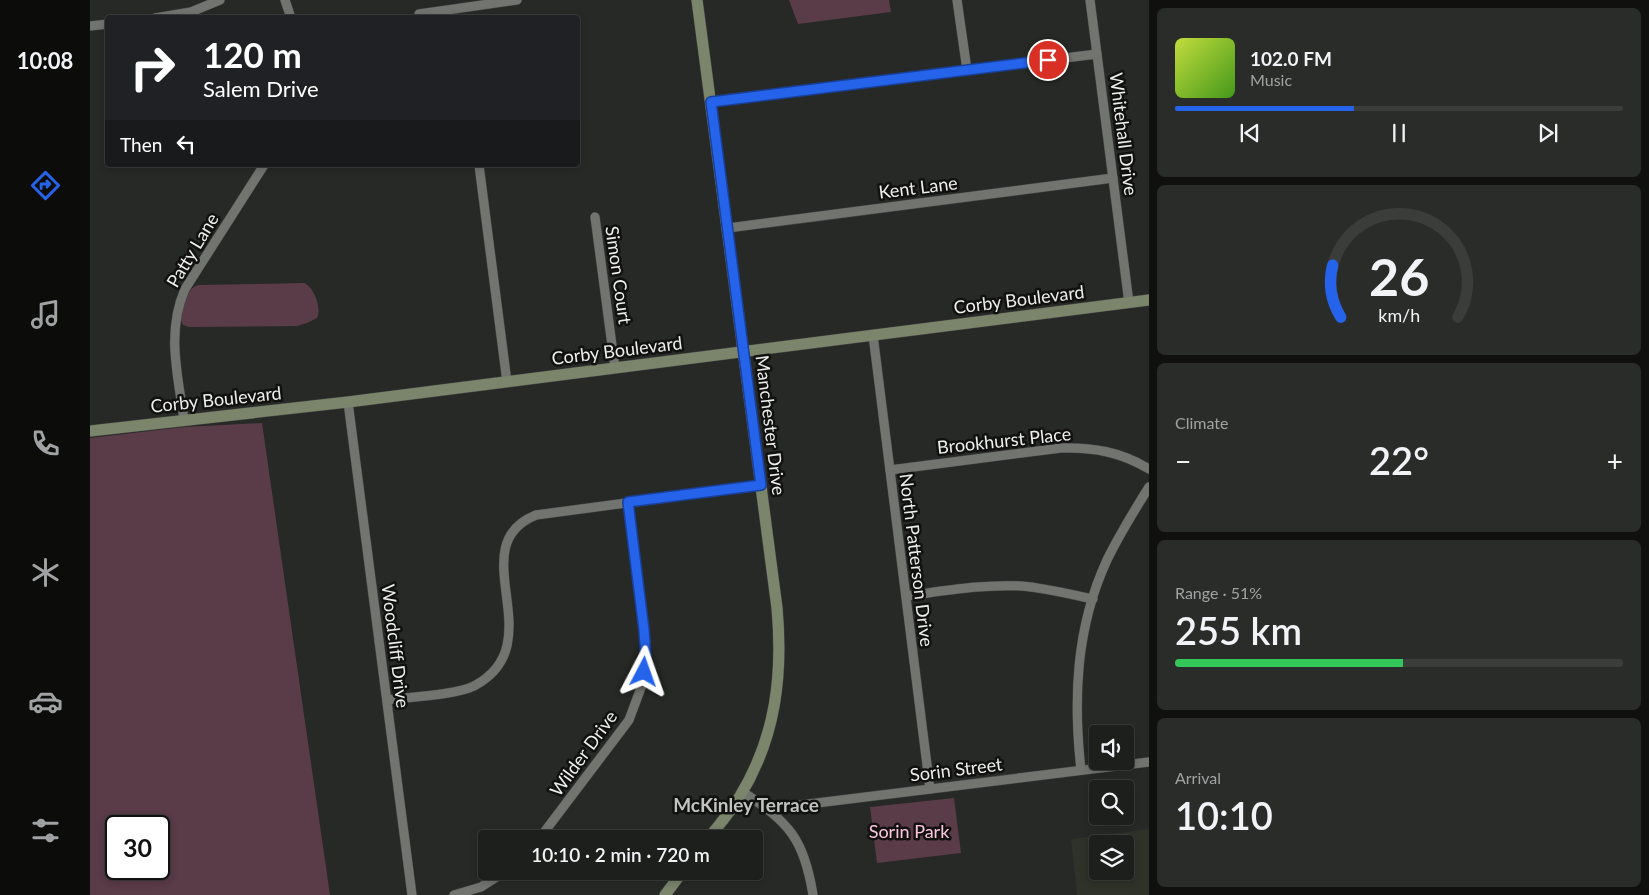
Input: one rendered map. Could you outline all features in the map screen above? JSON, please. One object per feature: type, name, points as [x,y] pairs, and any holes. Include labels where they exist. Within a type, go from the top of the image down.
[{"type":"street","points":[[173,15],[191,12],[220,0]]},
{"type":"street","points":[[284,0],[290,15]]},
{"type":"street","points":[[419,14],[517,0]]},
{"type":"street","name":"Manchester Drive","points":[[697,0],[778,615],[780,673],[768,736],[743,792],[715,830]]},
{"type":"street","points":[[957,0],[966,70]]},
{"type":"street","name":"Whitehall Drive","points":[[1090,0],[1129,303]]},
{"type":"street","points":[[90,26],[105,24]]},
{"type":"street","points":[[711,102],[1097,54]]},
{"type":"street","name":"Patty Lane","points":[[184,420],[174,336],[175,318],[179,302],[185,289],[263,167]]},
{"type":"street","points":[[479,167],[507,382]]},
{"type":"street","name":"Kent Lane","points":[[728,228],[1113,178]]},
{"type":"street","name":"Simon Court","points":[[595,217],[615,368]]},
{"type":"street","name":"Corby Boulevard","points":[[90,431],[348,402],[1149,300]]},
{"type":"street","name":"North Patterson Drive","points":[[872,335],[930,789]]},
{"type":"street","name":"Woodcliff Drive","points":[[348,402],[412,895]]},
{"type":"street","name":"Brookhurst Place","points":[[890,470],[1081,447],[1112,452],[1149,469]]},
{"type":"street","points":[[387,700],[464,690],[482,680],[496,668],[506,648],[510,628],[503,563],[505,551],[509,538],[516,527],[525,519],[536,515],[761,485]]},
{"type":"street","points":[[1081,770],[1076,714],[1077,685],[1084,636],[1093,600],[1107,561],[1127,522],[1149,487]]},
{"type":"street","name":"Wilder Drive","points":[[546,830],[625,726],[636,705],[642,685],[646,644],[628,502]]},
{"type":"street","points":[[906,596],[971,588],[1022,586],[1047,589],[1093,600]]},
{"type":"street","name":"Sorin Street","points":[[768,809],[1149,762]]},
{"type":"street","points":[[743,792],[768,809],[790,831],[803,852],[812,895]]},
{"type":"street","points":[[454,895],[480,887],[491,880]]},
{"type":"street","points":[[665,895],[676,880]]},
{"type":"shaded area","points":[[1149,829],[1149,895],[1077,895],[1071,839],[1089,837],[1089,880],[1134,880],[1134,835],[1102,835]]},
{"type":"green space","points":[[789,0],[889,0],[891,12],[798,24]]},
{"type":"green space","points":[[304,283],[314,293],[318,304],[317,318],[307,323],[297,326],[189,327],[183,325],[181,320],[187,295],[190,290],[198,285]]},
{"type":"green space","points":[[262,423],[330,895],[90,895],[90,438],[184,427]]},
{"type":"green space","name":"Sorin Park","points":[[954,798],[961,853],[877,863],[870,807]]},
{"type":"district","name":"McKinley Terrace","points":[[746,804]]},
{"type":"route","points":[[644,672],[646,644],[628,502],[761,485],[711,102],[1048,60]]}]
